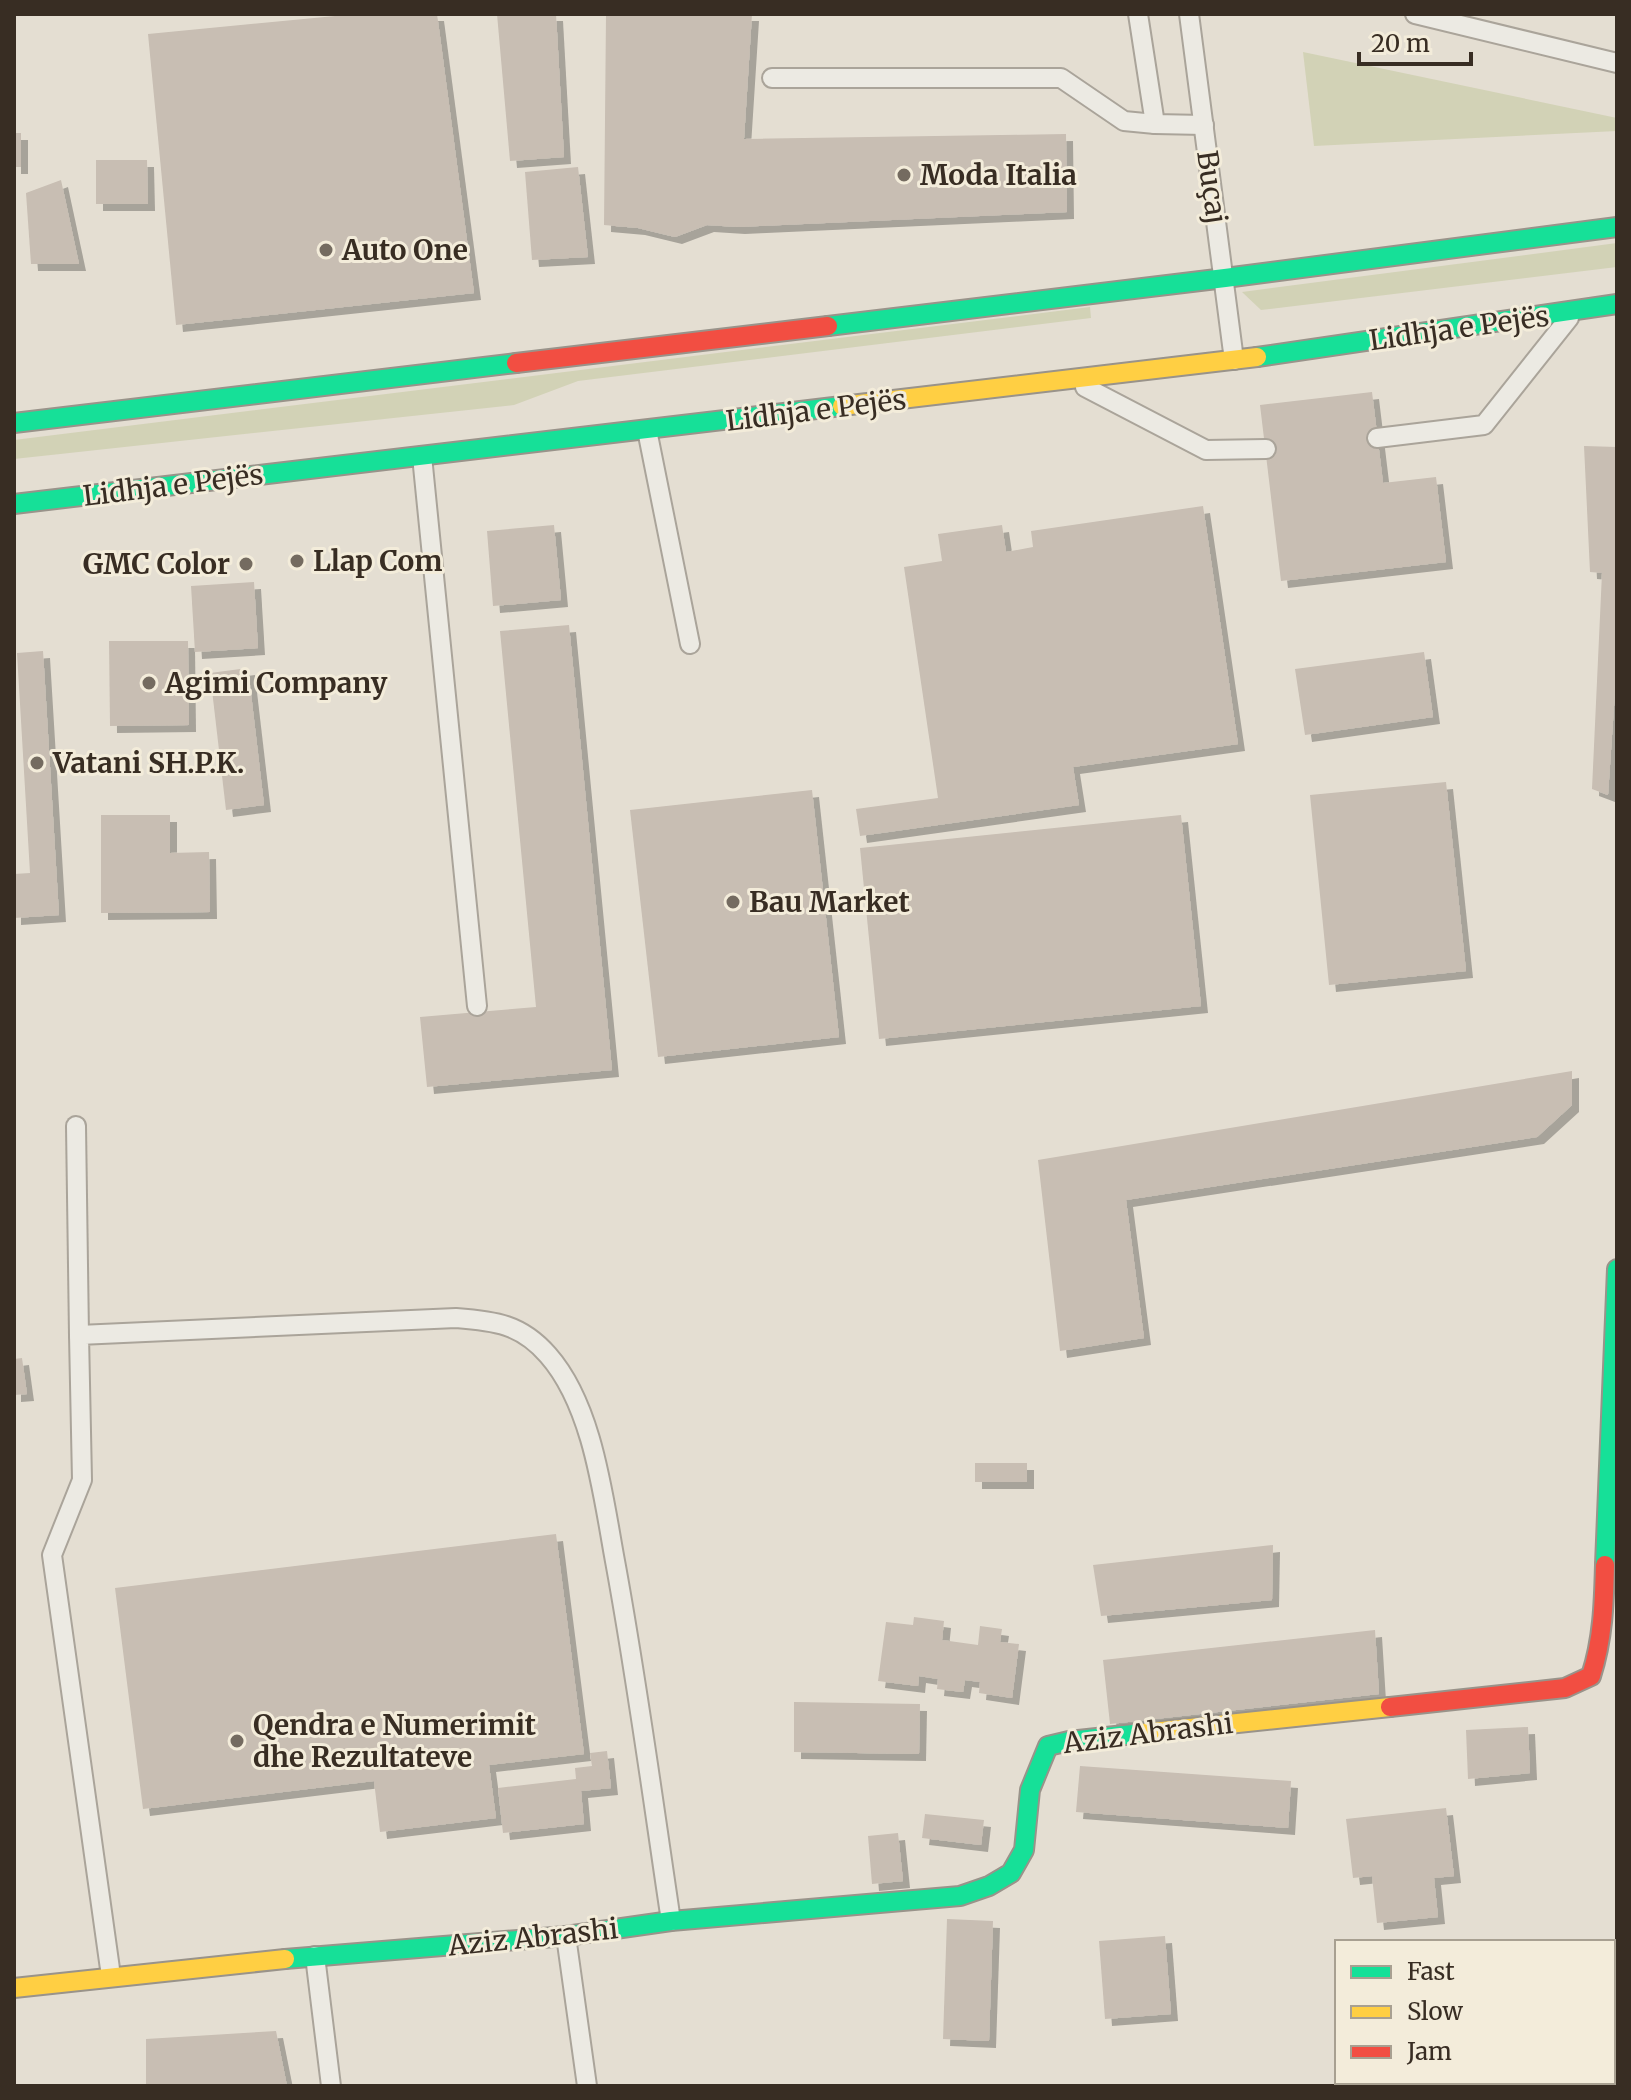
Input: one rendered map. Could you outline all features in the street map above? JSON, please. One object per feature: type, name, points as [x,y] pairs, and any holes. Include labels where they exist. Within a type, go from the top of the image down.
[{"type":"main road","points":[[14,423],[1225,278],[1617,227]]},
{"type":"main road","name":"Lidhja e Pejës","points":[[14,504],[1234,360],[1617,304]]},
{"type":"main road","name":"Aziz Abrashi","points":[[14,1988],[315,1956],[566,1936],[671,1921],[960,1896],[989,1886],[1011,1873],[1024,1850],[1030,1790],[1048,1746],[1085,1739],[1565,1688],[1591,1676],[1603,1626],[1617,1269]]},
{"type":"lane","points":[[1138,14],[1155,124]]},
{"type":"lane","name":"Buçaj","points":[[1189,14],[1234,360]]},
{"type":"lane","points":[[1415,14],[1617,63]]},
{"type":"lane","points":[[772,78],[1061,78],[1124,121],[1204,125]]},
{"type":"lane","points":[[1377,438],[1484,425],[1575,311]]},
{"type":"lane","points":[[1072,380],[1206,450],[1266,449]]},
{"type":"lane","points":[[647,430],[690,644]]},
{"type":"lane","points":[[422,456],[477,1006]]},
{"type":"lane","points":[[76,1126],[82,1480],[52,1555],[111,1976]]},
{"type":"lane","points":[[79,1335],[456,1318],[491,1320],[522,1331],[548,1355],[573,1391],[589,1439],[604,1505],[631,1644],[671,1921]]},
{"type":"lane","points":[[566,1936],[587,2086]]},
{"type":"lane","points":[[315,1956],[331,2086]]},
{"type":"green space","points":[[1303,52],[1617,118],[1617,131],[1314,146]]},
{"type":"green space","points":[[1617,243],[1617,267],[1261,310],[1242,292]]},
{"type":"green space","points":[[1090,307],[1091,318],[578,381],[514,405],[14,459],[14,440]]},
{"type":"building","points":[[356,14],[437,14],[474,293],[176,325],[148,34]]},
{"type":"building","points":[[497,14],[556,14],[564,157],[510,161]]},
{"type":"building","points":[[606,14],[752,14],[744,139],[1066,134],[1067,212],[738,227],[707,225],[675,237],[638,228],[604,225]]},
{"type":"building","points":[[14,133],[21,133],[21,167],[14,167]]},
{"type":"building","points":[[96,160],[147,160],[148,204],[96,204]]},
{"type":"building","points":[[578,167],[588,257],[532,260],[525,172]]},
{"type":"building","points":[[61,180],[79,264],[31,264],[26,193]]},
{"type":"building","points":[[1372,392],[1383,483],[1436,477],[1446,562],[1281,581],[1260,405]]},
{"type":"building","points":[[1584,446],[1617,447],[1617,662],[1608,795],[1592,789],[1602,573],[1590,572]]},
{"type":"building","points":[[1203,506],[1238,744],[1073,767],[1079,805],[860,836],[856,809],[938,798],[904,567],[942,561],[938,534],[1002,525],[1006,552],[1033,547],[1031,531]]},
{"type":"building","points":[[554,525],[561,600],[493,606],[487,531]]},
{"type":"building","points":[[254,582],[258,648],[195,652],[191,586]]},
{"type":"building","points":[[569,625],[612,1070],[427,1087],[420,1017],[536,1007],[500,631]]},
{"type":"building","name":"Agimi Company","points":[[109,641],[188,641],[189,725],[110,726]]},
{"type":"building","name":"Vatani SH.P.K.","points":[[43,651],[59,915],[14,918],[14,874],[30,873],[17,653]]},
{"type":"building","points":[[1424,652],[1433,717],[1305,735],[1295,669]]},
{"type":"building","points":[[248,668],[264,805],[226,810],[210,673]]},
{"type":"building","points":[[1446,782],[1466,971],[1329,985],[1310,795]]},
{"type":"building","points":[[812,790],[839,1037],[658,1057],[630,810]]},
{"type":"building","points":[[101,815],[170,815],[170,853],[209,852],[210,912],[101,913]]},
{"type":"building","points":[[1181,815],[1201,1006],[879,1039],[860,848]]},
{"type":"building","points":[[1572,1071],[1572,1105],[1537,1137],[1126,1200],[1144,1338],[1060,1351],[1038,1160]]},
{"type":"building","points":[[22,1358],[27,1394],[14,1395],[14,1359]]},
{"type":"building","points":[[975,1463],[1027,1463],[1027,1482],[975,1482]]},
{"type":"building","points":[[556,1534],[584,1754],[489,1765],[496,1818],[380,1832],[374,1781],[143,1809],[115,1588]]},
{"type":"building","points":[[1273,1545],[1272,1600],[1101,1616],[1093,1565]]},
{"type":"building","points":[[914,1617],[944,1621],[942,1640],[978,1645],[980,1626],[1002,1629],[1000,1642],[1019,1644],[1012,1698],[979,1693],[980,1682],[965,1680],[963,1692],[937,1689],[938,1679],[919,1676],[918,1686],[878,1681],[886,1622],[913,1625]]},
{"type":"building","points":[[1375,1630],[1379,1694],[1110,1724],[1103,1660]]},
{"type":"building","points":[[794,1702],[920,1704],[919,1754],[794,1752]]},
{"type":"building","points":[[1528,1727],[1530,1773],[1468,1779],[1466,1730]]},
{"type":"building","points":[[607,1751],[611,1788],[581,1791],[584,1824],[503,1833],[498,1788],[576,1779],[575,1768],[592,1766],[590,1753]]},
{"type":"building","points":[[1080,1766],[1291,1781],[1288,1828],[1076,1812]]},
{"type":"building","points":[[1446,1808],[1454,1876],[1434,1878],[1438,1917],[1377,1923],[1372,1876],[1353,1878],[1346,1819]]},
{"type":"building","points":[[925,1814],[984,1820],[981,1845],[922,1838]]},
{"type":"building","points":[[898,1833],[903,1881],[872,1884],[868,1836]]},
{"type":"building","points":[[947,1919],[993,1921],[989,2041],[943,2039]]},
{"type":"building","points":[[1165,1936],[1171,2014],[1105,2019],[1099,1941]]},
{"type":"building","points":[[276,2031],[287,2086],[146,2086],[146,2039]]},
{"type":"traffic: fast","points":[[828,326],[1617,227]]},
{"type":"traffic: fast","points":[[1257,357],[1617,304]]},
{"type":"traffic: fast","points":[[14,423],[516,363]]},
{"type":"traffic: fast","points":[[14,504],[842,406]]},
{"type":"traffic: fast","points":[[1605,1565],[1617,1269]]},
{"type":"traffic: fast","points":[[285,1959],[566,1936],[671,1921],[960,1896],[989,1886],[1011,1873],[1024,1850],[1030,1790],[1048,1746],[1143,1733]]},
{"type":"traffic: slow","points":[[842,406],[1257,357]]},
{"type":"traffic: slow","points":[[1143,1733],[1390,1707]]},
{"type":"traffic: slow","points":[[14,1988],[285,1959]]},
{"type":"traffic: jam","points":[[516,363],[828,326]]},
{"type":"traffic: jam","points":[[1390,1707],[1565,1688],[1591,1676],[1600,1635],[1605,1565]]},
{"type":"place","name":"Moda Italia","points":[[904,175]]},
{"type":"place","name":"Auto One","points":[[326,250]]},
{"type":"place","name":"Llap Com","points":[[297,561]]},
{"type":"place","name":"GMC Color","points":[[246,564]]},
{"type":"place","name":"Agimi Company","points":[[149,683]]},
{"type":"place","name":"Vatani SH.P.K.","points":[[37,763]]},
{"type":"place","name":"Bau Market","points":[[733,902]]},
{"type":"place","name":"Qendra e Numerimit dhe Rezultateve","points":[[237,1741]]}]
